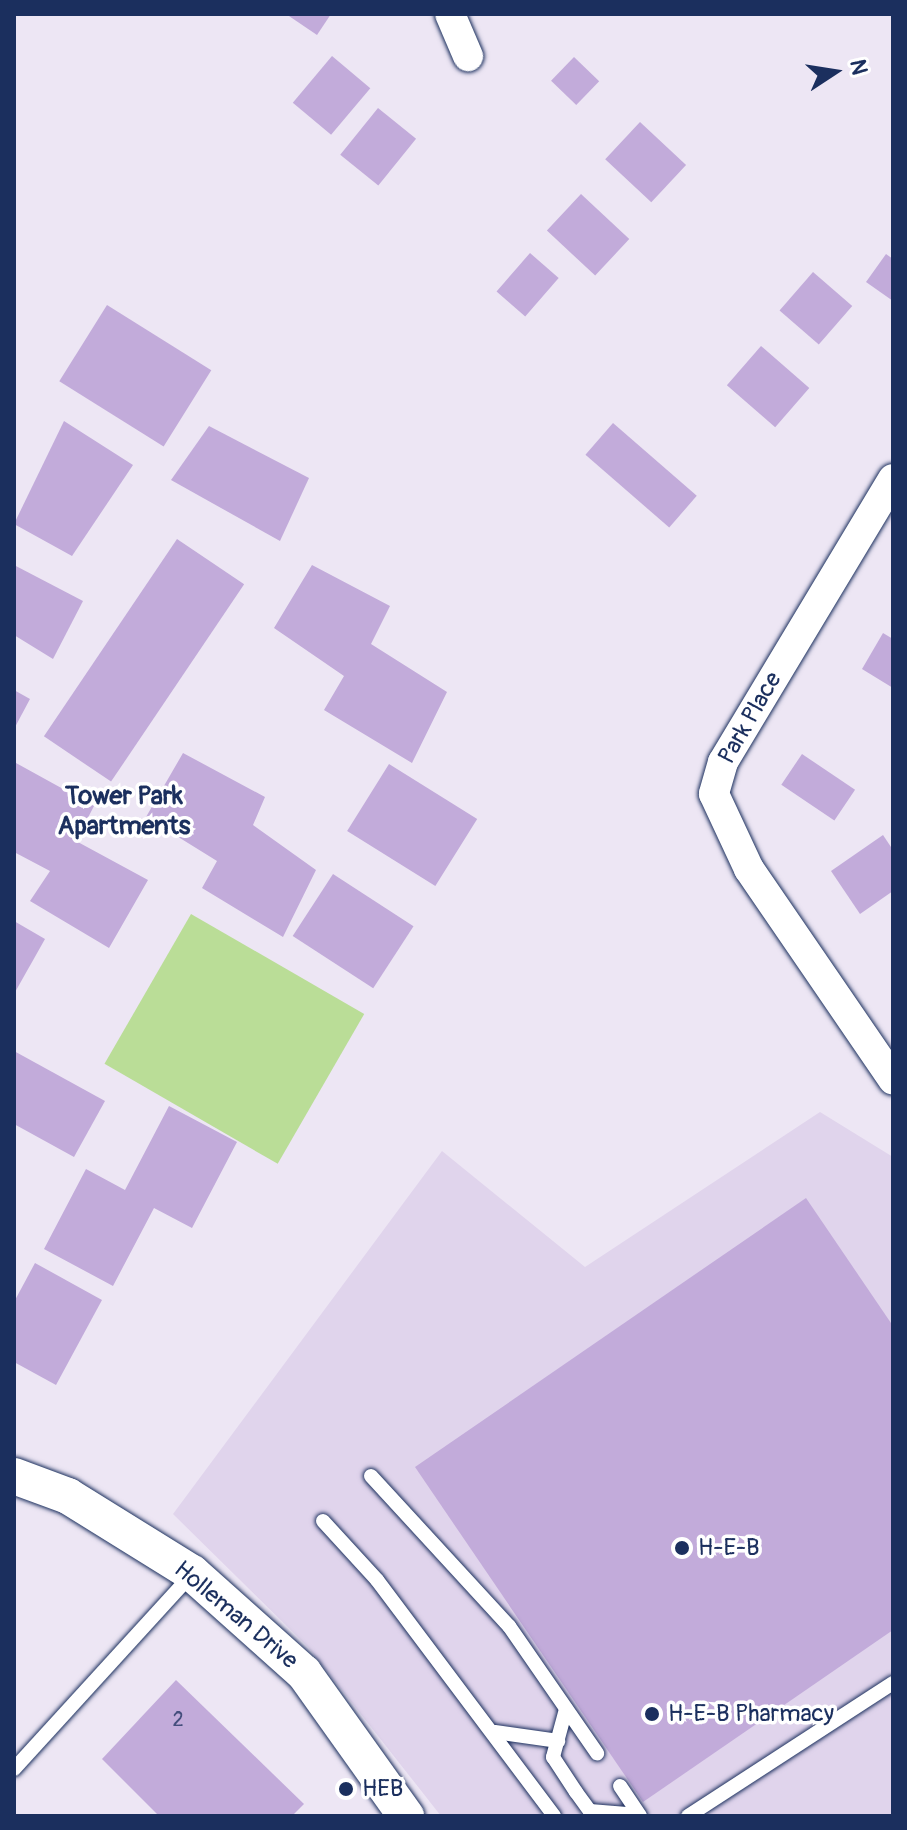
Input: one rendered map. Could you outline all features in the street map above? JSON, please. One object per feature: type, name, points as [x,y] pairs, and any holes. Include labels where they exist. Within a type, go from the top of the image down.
[{"type":"street","points":[[450,14],[468,56]]},
{"type":"street","name":"Park Place","points":[[893,479],[723,762],[714,794],[749,869],[893,1079]]},
{"type":"street","name":"Holleman Drive","points":[[14,1476],[68,1496],[192,1573],[304,1673],[406,1816]]},
{"type":"lane","points":[[371,1476],[477,1587],[597,1753]]},
{"type":"lane","points":[[323,1521],[495,1732],[554,1816]]},
{"type":"lane","points":[[14,1769],[192,1573]]},
{"type":"lane","points":[[688,1816],[893,1683]]},
{"type":"lane","points":[[566,1709],[553,1757],[590,1811],[639,1816]]},
{"type":"lane","points":[[495,1732],[558,1741]]},
{"type":"lane","points":[[620,1786],[639,1816]]},
{"type":"shaded area","points":[[820,1112],[893,1157],[893,1816],[441,1816],[308,1647],[173,1514],[442,1151],[585,1267]]},
{"type":"green space","points":[[191,914],[364,1014],[278,1164],[105,1064]]},
{"type":"building","points":[[286,14],[331,14],[317,35]]},
{"type":"building","points":[[332,56],[370,88],[331,135],[293,103]]},
{"type":"building","points":[[574,57],[599,81],[576,105],[551,81]]},
{"type":"building","points":[[378,108],[416,139],[378,185],[340,155]]},
{"type":"building","points":[[640,122],[686,165],[651,202],[605,159]]},
{"type":"building","points":[[581,194],[629,239],[595,276],[547,231]]},
{"type":"building","points":[[530,253],[559,278],[525,316],[497,291]]},
{"type":"building","points":[[886,254],[893,259],[893,301],[866,282]]},
{"type":"building","points":[[813,272],[852,306],[819,345],[780,310]]},
{"type":"building","points":[[107,305],[211,370],[164,447],[59,381]]},
{"type":"building","points":[[761,346],[809,388],[775,427],[727,385]]},
{"type":"building","points":[[64,421],[133,465],[72,556],[14,524]]},
{"type":"building","points":[[613,423],[697,496],[669,528],[585,455]]},
{"type":"building","points":[[209,426],[309,478],[280,541],[171,480]]},
{"type":"building","points":[[177,539],[244,584],[111,782],[44,736]]},
{"type":"building","points":[[14,565],[83,601],[53,659],[14,635]]},
{"type":"building","points":[[312,565],[390,606],[371,644],[447,692],[412,763],[324,710],[344,676],[274,628]]},
{"type":"building","points":[[883,633],[893,639],[893,688],[862,669]]},
{"type":"building","points":[[14,690],[30,699],[14,729]]},
{"type":"building","points":[[183,753],[265,797],[253,825],[316,870],[283,937],[202,888],[217,861],[146,817]]},
{"type":"building","points":[[802,754],[855,790],[834,820],[781,785]]},
{"type":"building","points":[[16,763],[94,806],[76,841],[148,880],[109,948],[30,901],[50,871],[14,852]]},
{"type":"building","points":[[389,764],[477,819],[435,886],[347,831]]},
{"type":"building","points":[[883,835],[893,850],[893,891],[860,914],[831,871]]},
{"type":"building","points":[[333,874],[414,926],[373,988],[293,936]]},
{"type":"building","points":[[14,921],[45,939],[14,994]]},
{"type":"building","points":[[14,1051],[105,1101],[74,1157],[14,1124]]},
{"type":"building","points":[[169,1106],[237,1142],[192,1228],[154,1208],[113,1286],[44,1249],[86,1169],[125,1190]]},
{"type":"building","name":"H-E-B","points":[[806,1198],[893,1326],[893,1630],[643,1802],[415,1467]]},
{"type":"building","points":[[35,1263],[102,1300],[56,1385],[14,1362],[14,1302]]},
{"type":"building","points":[[176,1680],[304,1804],[292,1816],[159,1816],[102,1759]]},
{"type":"place","name":"H-E-B","points":[[682,1548]]},
{"type":"place","name":"H-E-B Pharmacy","points":[[652,1714]]},
{"type":"place","name":"HEB","points":[[346,1789]]},
{"type":"district","name":"Tower Park Apartments","points":[[124,812]]}]
